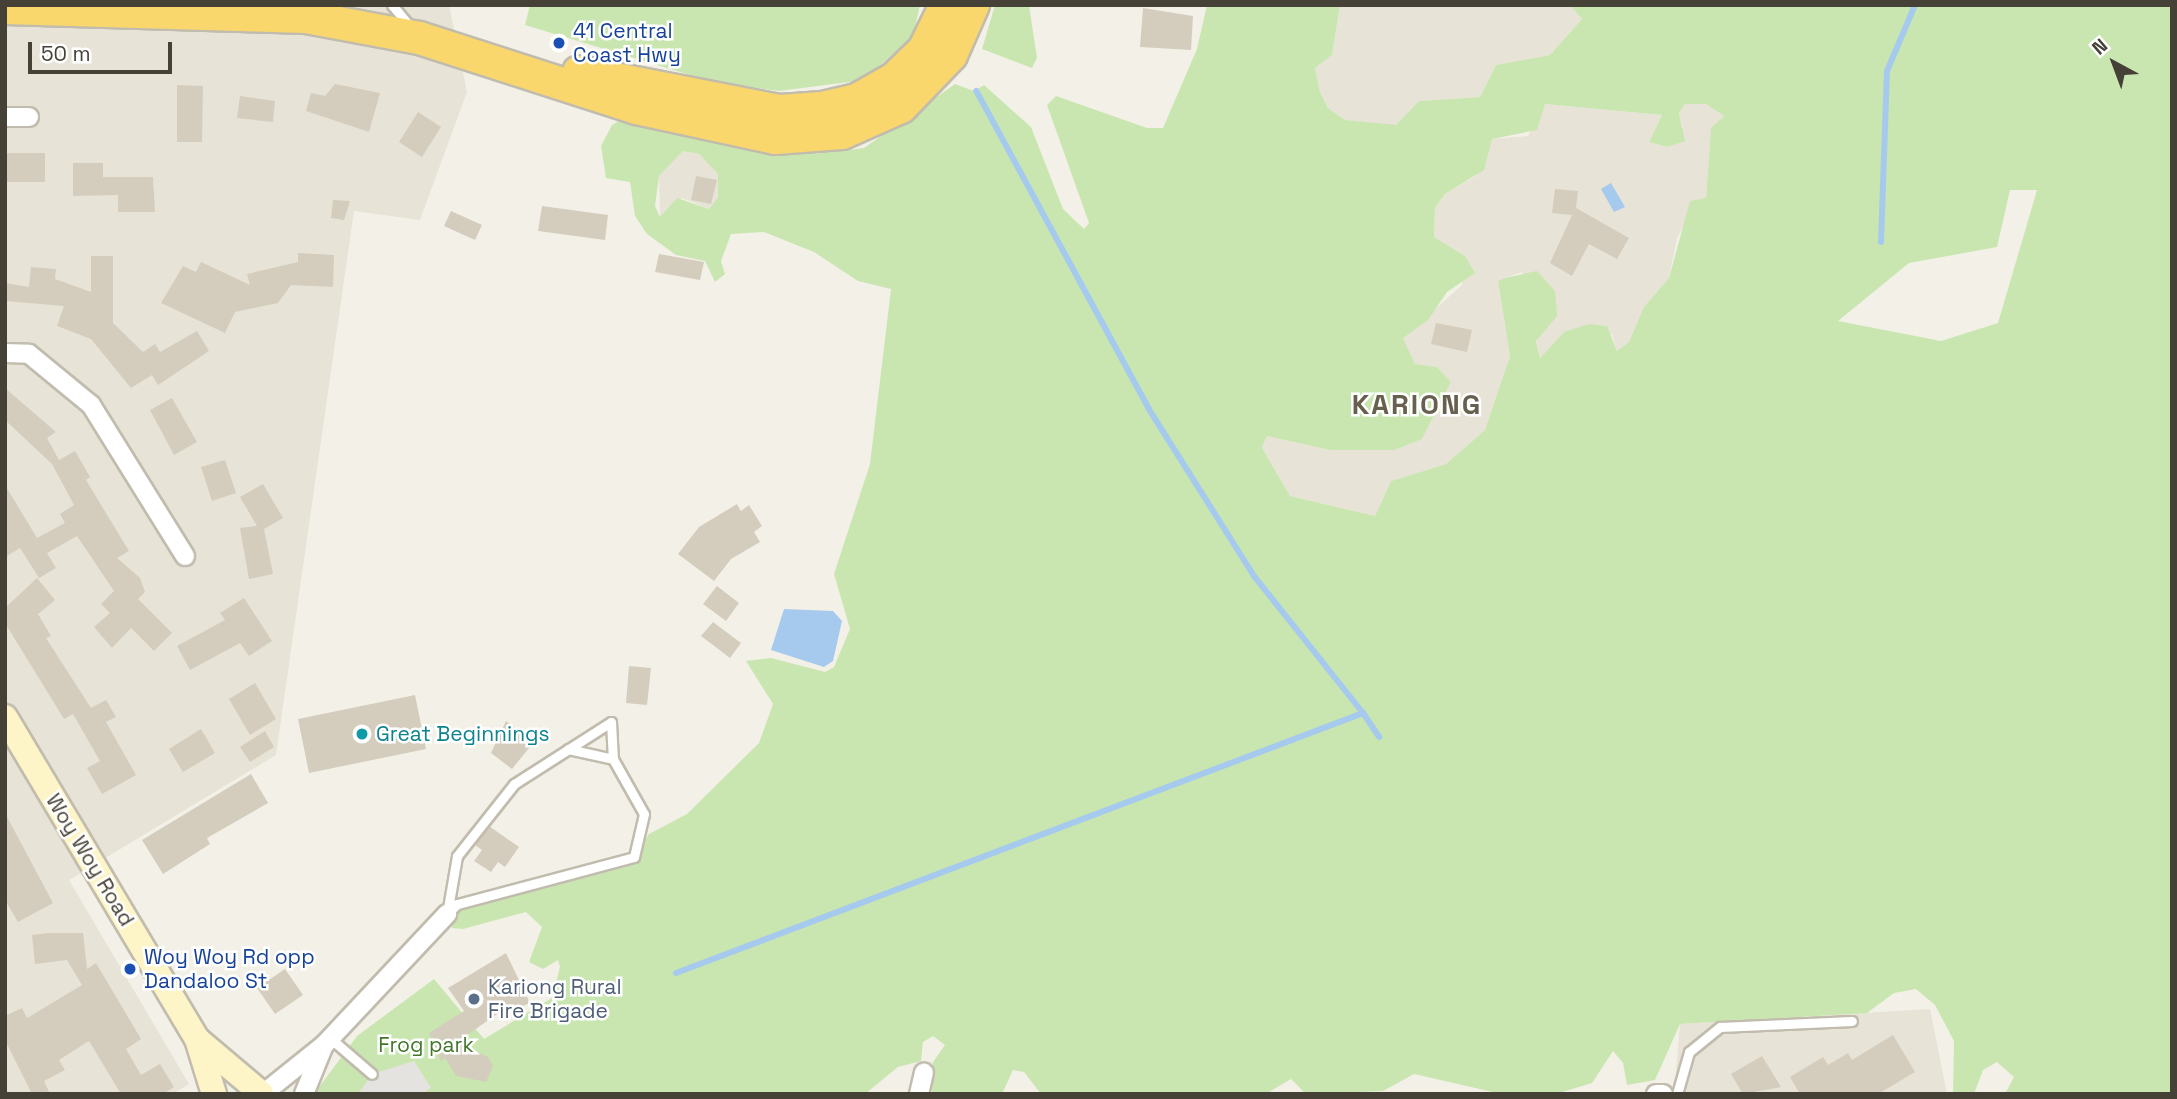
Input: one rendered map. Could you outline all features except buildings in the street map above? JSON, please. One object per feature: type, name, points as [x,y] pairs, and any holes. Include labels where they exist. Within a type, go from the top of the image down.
[{"type":"highway","points":[[502,60],[780,111],[822,108],[858,100],[894,79],[924,50],[946,5]]},
{"type":"highway","points":[[8,10],[306,17],[419,38],[502,60],[714,127],[776,138],[823,136],[875,121],[920,91],[951,55],[973,5]]},
{"type":"main road","name":"Woy Woy Road","points":[[5,717],[197,1040],[214,1094]]},
{"type":"main road","name":"Woy Woy Road","points":[[197,1040],[263,1093]]},
{"type":"main road","points":[[247,1094],[263,1093]]},
{"type":"street","points":[[5,117],[29,117]]},
{"type":"street","points":[[5,353],[29,354],[91,405],[185,556]]},
{"type":"street","points":[[263,1093],[327,1041],[447,914]]},
{"type":"street","points":[[304,1094],[327,1041]]},
{"type":"street","points":[[919,1094],[924,1073]]},
{"type":"street","points":[[1656,1094],[1663,1094]]},
{"type":"lane","points":[[392,5],[419,38]]},
{"type":"lane","points":[[611,722],[613,759],[644,814],[634,857],[457,904],[447,914],[457,856],[514,784],[611,722]]},
{"type":"lane","points":[[568,750],[613,759]]},
{"type":"lane","points":[[1677,1094],[1689,1052],[1720,1027],[1852,1021]]},
{"type":"lane","points":[[327,1041],[372,1074]]},
{"type":"shaded area","points":[[5,5],[449,5],[467,92],[420,220],[354,211],[276,755],[69,880],[189,1084],[172,1094],[5,1094]]},
{"type":"shaded area","points":[[1340,5],[1570,5],[1582,19],[1550,55],[1496,65],[1480,97],[1419,101],[1396,125],[1384,125],[1345,120],[1328,108],[1320,92],[1315,68],[1332,55]]},
{"type":"shaded area","points":[[1545,104],[1662,115],[1649,142],[1667,147],[1683,127],[1679,113],[1685,104],[1706,104],[1724,116],[1711,128],[1706,198],[1697,202],[1677,238],[1669,278],[1644,308],[1629,342],[1617,351],[1612,334],[1564,332],[1540,358],[1522,272],[1498,281],[1510,356],[1485,430],[1446,464],[1391,481],[1375,516],[1290,496],[1262,449],[1267,436],[1330,450],[1395,450],[1422,439],[1451,382],[1437,367],[1415,364],[1403,338],[1462,285],[1465,256],[1434,237],[1435,208],[1445,194],[1476,176],[1492,139],[1528,136]]},
{"type":"shaded area","points":[[683,151],[699,154],[718,174],[718,197],[709,209],[682,198],[660,217],[659,176]]},
{"type":"shaded area","points":[[1930,1009],[1947,1094],[1674,1094],[1680,1024]]},
{"type":"shaded area","points":[[414,1061],[431,1088],[422,1094],[358,1094],[372,1074]]},
{"type":"green space","points":[[530,5],[920,5],[913,36],[864,80],[779,91],[713,82],[525,25]]},
{"type":"green space","points":[[995,5],[1029,5],[1037,58],[1032,68],[982,49]]},
{"type":"green space","name":"Frog park","points":[[1207,5],[1340,5],[1332,55],[1315,68],[1320,92],[1328,108],[1345,120],[1396,125],[1419,101],[1480,97],[1496,65],[1550,55],[1582,19],[1570,5],[2172,5],[2172,1094],[2005,1094],[2014,1077],[1997,1062],[1983,1070],[1974,1094],[1953,1094],[1954,1041],[1935,1005],[1916,989],[1894,993],[1867,1013],[1680,1024],[1655,1080],[1627,1085],[1623,1063],[1613,1051],[1592,1083],[1559,1093],[1493,1092],[1414,1074],[1383,1091],[1306,1094],[1291,1079],[1266,1094],[1041,1094],[1024,1072],[1013,1070],[1002,1094],[932,1094],[933,1062],[945,1045],[933,1036],[923,1042],[921,1061],[898,1067],[865,1094],[314,1094],[357,1036],[434,979],[484,1039],[552,998],[560,967],[558,960],[543,969],[529,962],[542,927],[526,912],[463,929],[452,928],[453,917],[461,909],[629,866],[649,834],[687,814],[759,743],[773,704],[746,661],[771,658],[825,672],[834,667],[850,629],[834,574],[870,464],[891,289],[858,281],[814,252],[764,232],[731,234],[721,261],[725,274],[715,282],[705,261],[676,255],[647,234],[635,216],[630,182],[606,178],[601,146],[612,125],[622,119],[775,150],[842,151],[864,148],[955,84],[974,91],[984,85],[1031,127],[1063,209],[1084,229],[1089,223],[1047,105],[1056,96],[1147,128],[1163,128],[1197,49]],"holes":[[[1545,104],[1662,115],[1649,142],[1667,147],[1685,141],[1679,113],[1685,104],[1706,104],[1724,116],[1711,128],[1706,198],[1690,201],[1669,278],[1644,307],[1629,342],[1617,351],[1607,326],[1589,324],[1564,332],[1540,358],[1536,341],[1557,316],[1555,291],[1537,271],[1498,281],[1510,356],[1485,430],[1446,464],[1391,481],[1375,516],[1290,496],[1262,448],[1267,436],[1330,450],[1395,450],[1422,439],[1451,382],[1437,367],[1415,364],[1403,338],[1428,320],[1447,292],[1475,273],[1465,256],[1434,237],[1435,208],[1445,194],[1484,170],[1492,139],[1537,130]],[[683,151],[699,154],[718,174],[718,197],[709,209],[677,198],[660,217],[655,206],[659,176]],[[2010,190],[2037,190],[1998,323],[1941,341],[1838,321],[1909,263],[1997,247]]]},
{"type":"water","points":[[1611,183],[1625,207],[1614,212],[1601,189]]},
{"type":"water","points":[[784,609],[833,611],[842,621],[833,661],[824,667],[771,650]]},
{"type":"waterway","points":[[1881,242],[1887,71],[1915,5]]},
{"type":"waterway","points":[[676,973],[1363,713],[1254,576],[1149,409],[976,91]]},
{"type":"waterway","points":[[1363,713],[1379,737]]},
{"type":"place","name":"41 Central Coast Hwy","points":[[559,43]]},
{"type":"place","name":"Great Beginnings","points":[[362,734]]},
{"type":"place","name":"Woy Woy Rd opp Dandaloo St","points":[[130,969]]},
{"type":"place","name":"Kariong Rural Fire Brigade","points":[[474,999]]},
{"type":"district","name":"KARIONG","points":[[1417,404]]}]
